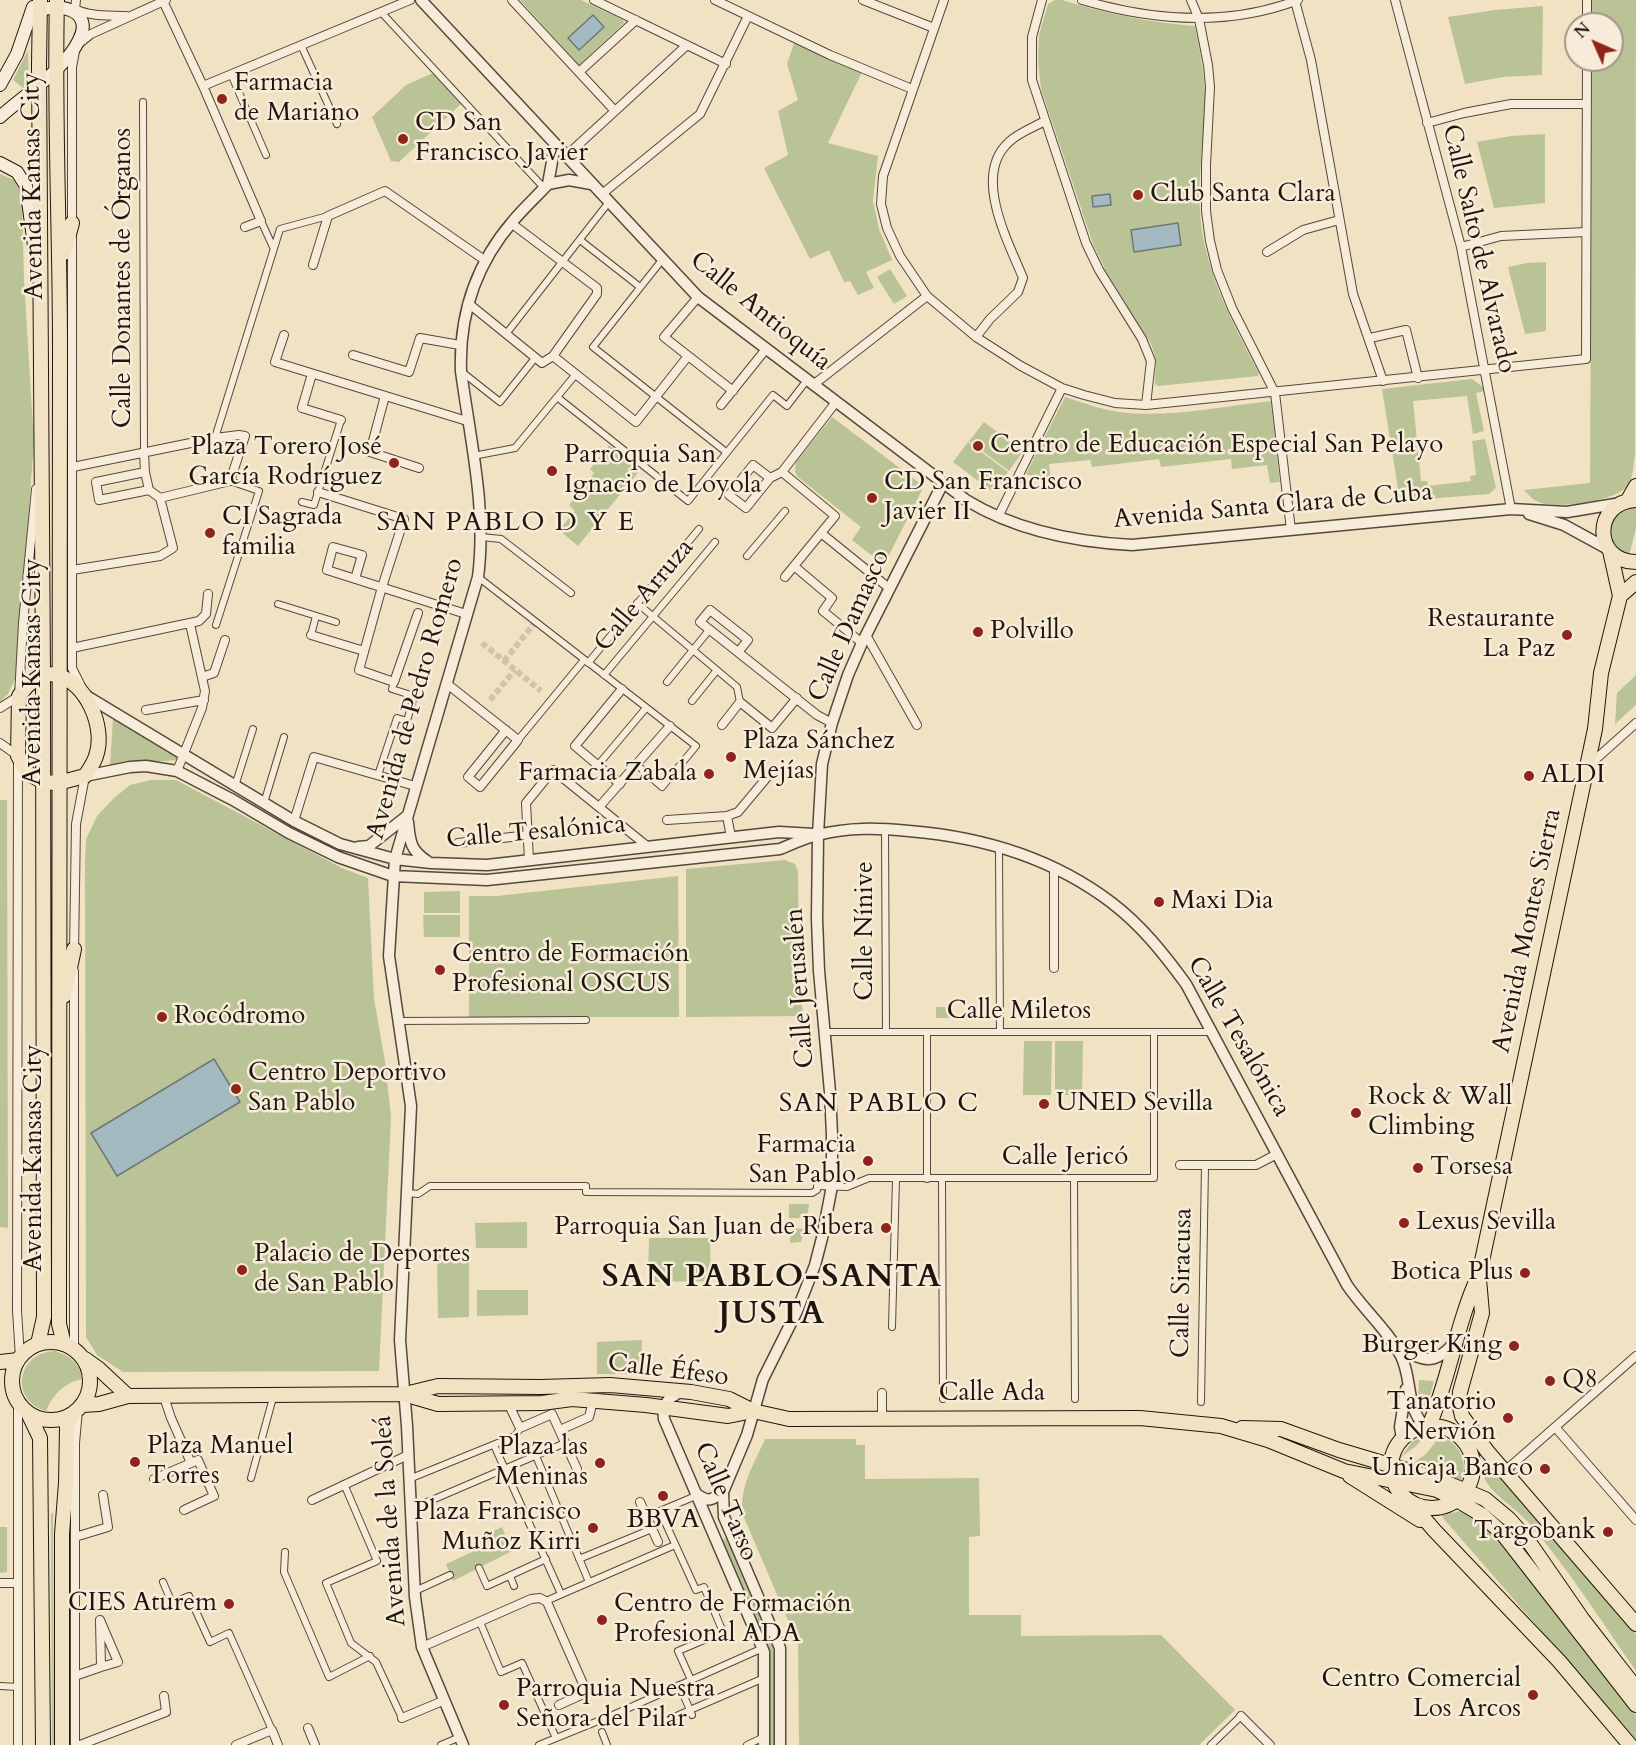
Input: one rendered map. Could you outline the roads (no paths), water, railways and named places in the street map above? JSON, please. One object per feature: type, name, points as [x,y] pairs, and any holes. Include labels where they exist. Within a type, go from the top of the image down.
[{"type":"main road","points":[[0,85],[17,54],[36,5],[57,0],[75,5],[82,27],[81,37],[76,46],[39,86],[0,117]]},
{"type":"main road","name":"Avenida Kansas City","points":[[57,0],[60,269],[59,1324],[69,1346]]},
{"type":"main road","name":"Avenida Kansas City","points":[[36,5],[39,86],[43,674],[44,1317],[39,1344]]},
{"type":"main road","points":[[0,163],[17,172],[26,186],[41,294]]},
{"type":"main road","points":[[60,269],[72,223]]},
{"type":"main road","points":[[1628,501],[1636,486]]},
{"type":"main road","name":"Avenida Montes Sierra","points":[[1426,1427],[1436,1411],[1465,1306],[1479,1275],[1595,729],[1601,673],[1620,596],[1603,527],[1609,512],[1628,501]]},
{"type":"main road","points":[[1609,550],[1624,561],[1636,562]]},
{"type":"main road","points":[[1620,596],[1636,582]]},
{"type":"main road","points":[[43,674],[58,675],[85,695],[98,723],[97,755],[85,776],[58,783],[43,782],[28,773],[18,756],[20,696],[27,686],[43,674]]},
{"type":"main road","points":[[59,1022],[74,949]]},
{"type":"main road","name":"Avenida Montes Sierra","points":[[1470,1455],[1466,1422],[1460,1411],[1460,1398],[1482,1312],[1479,1275]]},
{"type":"main road","points":[[43,1745],[40,1438],[20,1405],[12,1379],[19,1359],[28,1349],[51,1341],[69,1346],[129,1396]]},
{"type":"main road","points":[[0,1362],[19,1359]]},
{"type":"main road","points":[[62,1745],[62,1534],[67,1427],[88,1396],[91,1386],[90,1372],[85,1359]]},
{"type":"main road","name":"Calle Éfeso","points":[[78,1410],[129,1396],[405,1394],[443,1386],[610,1385],[682,1391],[729,1399],[753,1411]]},
{"type":"main road","points":[[0,1390],[43,1420],[53,1421],[78,1410]]},
{"type":"main road","name":"Calle Éfeso","points":[[405,1394],[438,1404],[542,1403],[572,1399],[663,1407],[728,1416],[753,1411]]},
{"type":"main road","name":"Calle Ada","points":[[753,1411],[789,1419],[1140,1418],[1231,1428],[1281,1429],[1339,1450],[1440,1480],[1461,1495]]},
{"type":"main road","points":[[1466,1422],[1487,1451],[1636,1624]]},
{"type":"main road","points":[[1470,1455],[1470,1483],[1461,1495],[1444,1507],[1422,1508],[1401,1495],[1393,1482],[1391,1464],[1393,1455],[1402,1440],[1412,1432],[1426,1427],[1449,1430],[1470,1455],[1485,1499]]},
{"type":"main road","name":"Calle Ada","points":[[1231,1428],[1268,1440],[1344,1472],[1461,1495]]},
{"type":"main road","points":[[1470,1455],[1505,1471]]},
{"type":"main road","points":[[1344,1472],[1434,1530]]},
{"type":"main road","points":[[1461,1495],[1485,1499],[1509,1519],[1527,1539],[1583,1620],[1636,1688]]},
{"type":"main road","points":[[1461,1495],[1502,1533],[1636,1705]]},
{"type":"main road","points":[[1410,1502],[1528,1627],[1630,1745]]},
{"type":"street","points":[[202,86],[410,0]]},
{"type":"street","name":"Calle Antioquía","points":[[421,0],[698,297],[943,483]]},
{"type":"street","points":[[512,0],[615,111]]},
{"type":"street","points":[[594,0],[726,64]]},
{"type":"street","points":[[715,0],[830,55],[912,89]]},
{"type":"street","points":[[863,0],[934,28]]},
{"type":"street","points":[[944,0],[883,176],[881,204],[887,228],[900,256],[927,296],[976,337],[1021,366],[1062,388],[1115,403],[1146,405],[1275,393],[1586,359],[1587,72]]},
{"type":"street","points":[[1042,0],[1032,37],[1032,80],[1086,243],[1099,270],[1142,339],[1151,361],[1146,405]]},
{"type":"street","points":[[1082,0],[1152,16],[1199,20],[1248,15],[1296,1],[1311,60],[1353,294],[1383,381]]},
{"type":"street","points":[[1191,0],[1199,20],[1210,87],[1206,165],[1206,211],[1210,241],[1217,270],[1232,308],[1275,393],[1291,531]]},
{"type":"street","name":"Calle Salto de Alvarado","points":[[1397,0],[1427,123],[1461,247],[1511,509]]},
{"type":"street","points":[[76,46],[91,34],[164,1],[273,248]]},
{"type":"street","points":[[75,5],[92,15],[129,16]]},
{"type":"street","points":[[381,12],[546,186]]},
{"type":"street","points":[[506,334],[580,240],[605,198],[700,114],[748,16]]},
{"type":"street","points":[[579,72],[636,20]]},
{"type":"street","points":[[301,45],[337,124]]},
{"type":"street","points":[[566,156],[687,45]]},
{"type":"street","name":"Avenida Kansas City","points":[[76,46],[72,67],[72,668],[85,695]]},
{"type":"street","points":[[231,74],[266,155]]},
{"type":"street","name":"Calle Donantes de Órganos","points":[[142,102],[144,453]]},
{"type":"street","points":[[1427,123],[1511,104],[1587,104]]},
{"type":"street","points":[[976,337],[990,319],[1018,292],[1023,278],[996,212],[993,182],[996,159],[1010,141],[1045,121]]},
{"type":"street","points":[[546,186],[555,145]]},
{"type":"street","points":[[546,186],[569,180],[591,184]]},
{"type":"street","name":"Avenida de Pedro Romero","points":[[394,859],[478,577],[482,520],[461,370],[460,345],[464,317],[478,273],[511,223],[546,186]]},
{"type":"street","points":[[215,438],[280,229],[328,216],[385,191],[486,261]]},
{"type":"street","points":[[313,265],[328,216]]},
{"type":"street","points":[[1267,252],[1303,230],[1340,220]]},
{"type":"street","points":[[245,227],[261,221]]},
{"type":"street","points":[[468,303],[542,363],[553,356],[597,294],[597,288],[511,223]]},
{"type":"street","points":[[1461,247],[1501,236],[1586,232]]},
{"type":"street","points":[[580,240],[640,287]]},
{"type":"street","points":[[662,260],[593,346],[726,452]]},
{"type":"street","points":[[557,397],[688,501],[773,395],[787,406],[810,382],[927,296]]},
{"type":"street","points":[[698,297],[664,337],[733,391]]},
{"type":"street","points":[[1370,338],[1406,330],[1419,378]]},
{"type":"street","points":[[284,335],[275,362],[467,421]]},
{"type":"street","points":[[353,356],[409,372],[420,338],[460,345]]},
{"type":"street","points":[[722,405],[766,349]]},
{"type":"street","points":[[553,356],[636,422],[688,356]]},
{"type":"street","points":[[461,370],[500,402],[535,357]]},
{"type":"street","points":[[302,502],[314,505],[341,420],[302,408],[312,374]]},
{"type":"street","points":[[472,456],[515,448],[576,374]]},
{"type":"street","points":[[998,517],[1062,388]]},
{"type":"street","points":[[385,396],[370,452],[419,468]]},
{"type":"street","points":[[770,478],[753,465],[729,495],[746,508],[770,478],[782,472],[836,402]]},
{"type":"street","points":[[73,467],[215,438],[245,436],[230,481]]},
{"type":"street","points":[[0,708],[20,696],[23,623],[40,450]]},
{"type":"street","points":[[72,570],[160,556],[173,548],[160,498],[149,490],[144,453]]},
{"type":"street","points":[[145,472],[96,482],[99,500],[149,490]]},
{"type":"street","points":[[782,472],[835,516],[785,577]]},
{"type":"street","points":[[160,498],[230,481],[259,491],[216,625]]},
{"type":"street","name":"Avenida Santa Clara de Cuba","points":[[943,483],[983,510],[998,517],[1090,543],[1132,545],[1511,509],[1567,512],[1628,501]]},
{"type":"street","name":"Calle Damasco","points":[[818,835],[822,765],[832,723],[864,639],[943,483]]},
{"type":"street","points":[[318,492],[404,519],[359,670],[394,682]]},
{"type":"street","name":"Avenida Santa Clara de Cuba","points":[[1511,509],[1564,525],[1609,550]]},
{"type":"street","points":[[747,556],[785,511]]},
{"type":"street","points":[[506,730],[468,777],[480,787],[699,529]]},
{"type":"street","points":[[820,533],[889,588]]},
{"type":"street","points":[[481,537],[501,538],[570,593]]},
{"type":"street","name":"Calle Arruza","points":[[604,675],[715,542]]},
{"type":"street","points":[[355,579],[362,555],[333,547],[327,570],[355,579],[382,587],[466,614]]},
{"type":"street","points":[[794,566],[832,598],[823,611],[864,639],[917,724]]},
{"type":"street","points":[[478,577],[696,746],[662,787],[636,764]]},
{"type":"street","points":[[72,648],[199,621],[206,614],[208,594]]},
{"type":"street","points":[[637,603],[737,687],[740,702],[772,728],[797,698]]},
{"type":"street","points":[[278,604],[336,622]]},
{"type":"street","points":[[739,651],[748,640],[710,610],[700,622],[832,723]]},
{"type":"street","points":[[378,775],[397,718],[407,721],[414,696],[392,689],[418,613]]},
{"type":"street","points":[[316,616],[311,635],[364,651]]},
{"type":"street","points":[[177,771],[204,700],[205,691],[190,624]]},
{"type":"street","points":[[667,682],[710,629]]},
{"type":"street","points":[[202,677],[214,673],[225,640]]},
{"type":"street","points":[[692,701],[717,670]]},
{"type":"street","points":[[446,683],[518,740]]},
{"type":"street","points":[[620,783],[575,746],[622,689]]},
{"type":"street","name":"Calle Tesalónica","points":[[85,695],[294,821],[340,843],[394,859],[488,865],[779,832],[818,835]]},
{"type":"street","points":[[146,710],[204,700]]},
{"type":"street","points":[[722,725],[740,702]]},
{"type":"street","points":[[598,765],[646,708]]},
{"type":"street","points":[[1587,768],[1636,723]]},
{"type":"street","points":[[599,807],[669,726]]},
{"type":"street","points":[[235,786],[253,729]]},
{"type":"street","points":[[264,803],[284,737]]},
{"type":"street","points":[[0,743],[18,756]]},
{"type":"street","name":"Avenida Kansas City","points":[[18,756],[17,1318],[19,1359]]},
{"type":"street","points":[[289,833],[314,757],[416,786]]},
{"type":"street","name":"Calle Tesalónica","points":[[85,776],[146,766],[177,771],[289,833],[339,857],[393,876],[487,880],[780,849],[818,835],[857,828],[939,833],[999,846],[1054,868],[1112,903],[1140,927],[1165,955],[1186,984],[1347,1285],[1394,1344],[1402,1358],[1413,1407],[1426,1427]]},
{"type":"street","points":[[667,820],[726,816],[738,812],[774,769]]},
{"type":"street","points":[[529,860],[526,803],[553,770],[647,846]]},
{"type":"street","name":"Avenida Kansas City","points":[[69,1346],[76,824],[85,776]]},
{"type":"street","points":[[355,848],[369,846],[407,815]]},
{"type":"street","points":[[407,815],[410,839],[415,854],[431,863]]},
{"type":"street","points":[[726,816],[731,837]]},
{"type":"street","name":"Calle Nínive","points":[[885,829],[886,1032]]},
{"type":"street","points":[[458,843],[529,835]]},
{"type":"street","name":"Calle Jerusalén","points":[[753,1411],[763,1379],[797,1311],[812,1273],[822,1238],[832,1186],[832,1135],[817,919],[818,835]]},
{"type":"street","points":[[999,846],[1000,1032]]},
{"type":"street","points":[[393,876],[394,859]]},
{"type":"street","points":[[1054,868],[1054,968]]},
{"type":"street","name":"Avenida de la Soleá","points":[[393,876],[389,956],[411,1106],[400,1340],[415,1591],[422,1647],[461,1741]]},
{"type":"street","points":[[398,1021],[586,1020]]},
{"type":"street","name":"Calle Miletos","points":[[824,1032],[1213,1032]]},
{"type":"street","points":[[927,1032],[927,1179]]},
{"type":"street","name":"Calle Jericó","points":[[408,1193],[418,1194],[430,1186],[586,1186],[586,1192],[813,1193],[817,1190],[817,1186],[847,1187],[869,1178],[1154,1178],[1154,1032]]},
{"type":"street","points":[[1180,1165],[1256,1165],[1278,1154]]},
{"type":"street","name":"Calle Siracusa","points":[[1201,1402],[1204,1165]]},
{"type":"street","points":[[892,1327],[896,1179]]},
{"type":"street","points":[[942,1179],[943,1399]]},
{"type":"street","points":[[1074,1179],[1075,1399]]},
{"type":"street","points":[[1394,1344],[1426,1359],[1444,1355],[1456,1341]]},
{"type":"street","points":[[1505,1471],[1636,1356]]},
{"type":"street","points":[[1402,1440],[1400,1427],[1408,1380]]},
{"type":"street","points":[[663,1407],[670,1398],[682,1391]]},
{"type":"street","points":[[882,1393],[882,1419]]},
{"type":"street","points":[[251,1478],[274,1394]]},
{"type":"street","points":[[164,1397],[191,1463]]},
{"type":"street","points":[[560,1430],[589,1418],[592,1401]]},
{"type":"street","points":[[508,1403],[520,1428]]},
{"type":"street","points":[[18,1745],[20,1405]]},
{"type":"street","name":"Calle Tarso","points":[[663,1407],[665,1422],[763,1648],[764,1741]]},
{"type":"street","points":[[78,1410],[75,1443],[77,1745],[166,1712],[164,1696]]},
{"type":"street","name":"Calle Tarso","points":[[753,1411],[747,1435],[723,1492],[724,1517],[780,1648],[780,1745]]},
{"type":"street","points":[[409,1479],[515,1436],[520,1428],[552,1414],[577,1469]]},
{"type":"street","points":[[1555,1427],[1636,1521]]},
{"type":"street","points":[[411,1509],[565,1443]]},
{"type":"street","points":[[494,1445],[546,1559],[559,1595]]},
{"type":"street","points":[[312,1500],[408,1455]]},
{"type":"street","points":[[536,1456],[589,1582]]},
{"type":"street","points":[[154,1479],[198,1460],[214,1496],[184,1510]]},
{"type":"street","points":[[344,1484],[377,1561],[326,1583],[351,1643],[376,1662],[402,1718],[444,1700]]},
{"type":"street","points":[[691,1680],[678,1651],[723,1632],[704,1587],[696,1590],[660,1511],[698,1495],[705,1500],[710,1500],[723,1492]]},
{"type":"street","points":[[75,1537],[108,1527],[103,1495]]},
{"type":"street","points":[[640,1502],[662,1551]]},
{"type":"street","points":[[579,1559],[652,1529]]},
{"type":"street","points":[[546,1601],[675,1545]]},
{"type":"street","points":[[285,1552],[284,1572],[329,1677],[370,1656]]},
{"type":"street","points":[[479,1568],[487,1586],[546,1559]]},
{"type":"street","points":[[415,1591],[450,1575]]},
{"type":"street","points":[[510,1576],[514,1586]]},
{"type":"street","points":[[163,1582],[172,1603],[189,1596],[210,1642],[228,1633],[278,1745]]},
{"type":"street","points":[[0,1583],[18,1583]]},
{"type":"street","points":[[422,1647],[531,1599],[540,1598],[546,1601],[584,1686],[581,1695],[559,1705]]},
{"type":"street","points":[[75,1676],[118,1662],[100,1620],[101,1667]]},
{"type":"street","points":[[480,1622],[501,1672],[522,1663],[556,1738]]},
{"type":"street","points":[[539,1745],[763,1648]]},
{"type":"street","points":[[659,1724],[691,1713],[764,1678]]},
{"type":"street","points":[[679,1685],[691,1713]]},
{"type":"street","points":[[0,1686],[18,1687]]},
{"type":"street","points":[[1210,1745],[1241,1716],[1270,1745]]},
{"type":"street","points":[[597,1721],[607,1745]]},
{"type":"street","points":[[308,1728],[315,1745]]},
{"type":"street","points":[[236,1745],[272,1730]]},
{"type":"street","points":[[441,1745],[461,1741]]},
{"type":"street","points":[[747,1745],[764,1741]]},
{"type":"water","points":[[593,15],[604,27],[579,50],[568,38]]},
{"type":"water","points":[[1110,194],[1111,205],[1093,207],[1092,196]]},
{"type":"water","points":[[1178,223],[1181,245],[1134,252],[1131,230]]},
{"type":"water","points":[[214,1059],[240,1102],[117,1176],[91,1133]]},
{"type":"tunnel","points":[[504,661],[534,624]]},
{"type":"tunnel","points":[[482,643],[541,691]]},
{"type":"tunnel","points":[[490,700],[515,670]]},
{"type":"place","name":"Farmacia de Mariano","points":[[222,99]]},
{"type":"place","name":"CD San Francisco Javier","points":[[403,139]]},
{"type":"place","name":"Club Santa Clara","points":[[1138,195]]},
{"type":"place","name":"Centro de Educación Especial San Pelayo","points":[[978,446]]},
{"type":"place","name":"Plaza Torero José García Rodríguez","points":[[394,463]]},
{"type":"place","name":"Parroquia San Ignacio de Loyola","points":[[552,471]]},
{"type":"place","name":"CD San Francisco Javier II","points":[[872,498]]},
{"type":"place","name":"CI Sagrada familia","points":[[210,533]]},
{"type":"place","name":"Polvillo","points":[[978,632]]},
{"type":"place","name":"Restaurante La Paz","points":[[1567,635]]},
{"type":"place","name":"Plaza Sánchez Mejías","points":[[731,757]]},
{"type":"place","name":"Farmacia Zabala","points":[[709,774]]},
{"type":"place","name":"ALDI","points":[[1529,776]]},
{"type":"place","name":"Maxi Dia","points":[[1159,902]]},
{"type":"place","name":"Centro de Formación Profesional OSCUS","points":[[440,970]]},
{"type":"place","name":"Rocódromo","points":[[162,1017]]},
{"type":"place","name":"Centro Deportivo San Pablo","points":[[236,1089]]},
{"type":"place","name":"UNED Sevilla","points":[[1044,1104]]},
{"type":"place","name":"Rock & Wall Climbing","points":[[1356,1113]]},
{"type":"place","name":"Farmacia San Pablo","points":[[868,1161]]},
{"type":"place","name":"Torsesa","points":[[1418,1168]]},
{"type":"place","name":"Lexus Sevilla","points":[[1404,1223]]},
{"type":"place","name":"Parroquia San Juan de Ribera","points":[[886,1228]]},
{"type":"place","name":"Palacio de Deportes de San Pablo","points":[[242,1270]]},
{"type":"place","name":"Botica Plus","points":[[1525,1273]]},
{"type":"place","name":"Burger King","points":[[1514,1346]]},
{"type":"place","name":"Q8","points":[[1550,1381]]},
{"type":"place","name":"Tanatorio Nervión","points":[[1508,1418]]},
{"type":"place","name":"Plaza Manuel Torres","points":[[135,1462]]},
{"type":"place","name":"Plaza las Meninas","points":[[600,1463]]},
{"type":"place","name":"Unicaja Banco","points":[[1545,1469]]},
{"type":"place","name":"BBVA","points":[[663,1496]]},
{"type":"place","name":"Plaza Francisco Muñoz Kirri","points":[[593,1528]]},
{"type":"place","name":"Targobank","points":[[1608,1532]]},
{"type":"place","name":"CIES Aturem","points":[[229,1604]]},
{"type":"place","name":"Centro de Formación Profesional ADA","points":[[602,1620]]},
{"type":"place","name":"Centro Comercial Los Arcos","points":[[1533,1695]]},
{"type":"place","name":"Parroquia Nuestra Señora del Pilar","points":[[504,1705]]},
{"type":"district","name":"SAN PABLO D Y E","points":[[506,524]]},
{"type":"district","name":"SAN PABLO C","points":[[879,1105]]},
{"type":"district","name":"SAN PABLO-SANTA JUSTA","points":[[772,1298]]}]
